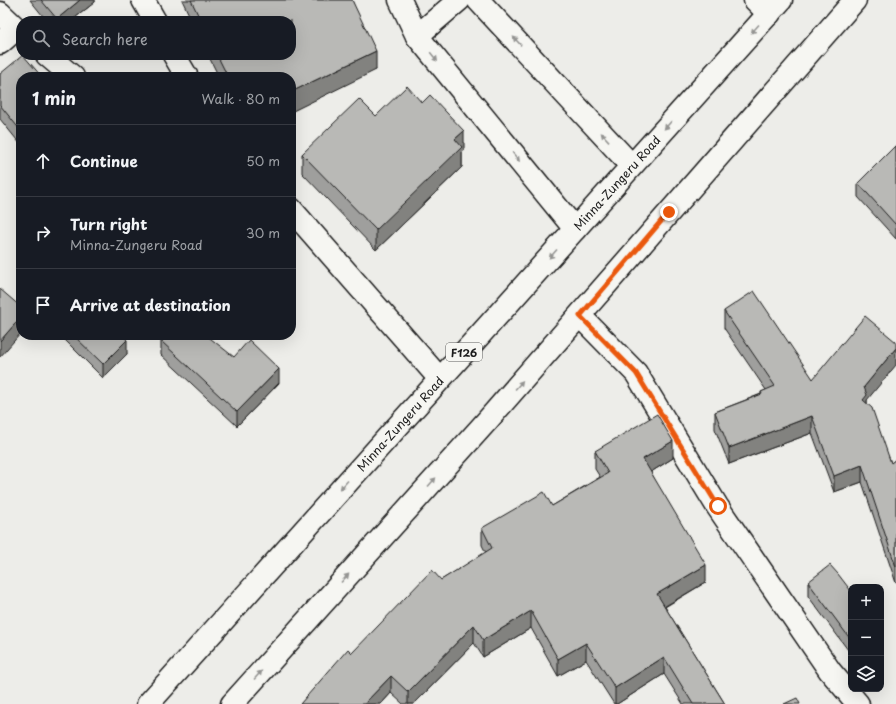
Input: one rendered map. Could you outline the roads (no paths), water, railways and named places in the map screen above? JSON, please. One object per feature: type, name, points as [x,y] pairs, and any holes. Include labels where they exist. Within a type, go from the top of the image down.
[{"type":"main road","points":[[143,0],[152,16]]},
{"type":"main road","points":[[400,0],[417,36],[575,229]]},
{"type":"main road","points":[[417,36],[459,0]]},
{"type":"main road","points":[[478,0],[632,165]]},
{"type":"main road","points":[[232,704],[580,316],[855,0]]},
{"type":"main road","name":"Minna-Zungeru Road","points":[[148,704],[632,165],[769,4]]},
{"type":"main road","points":[[0,13],[16,28]]},
{"type":"main road","points":[[0,43],[16,33]]},
{"type":"main road","points":[[53,60],[67,72]]},
{"type":"main road","points":[[177,60],[184,72]]},
{"type":"main road","points":[[296,216],[440,379]]},
{"type":"main road","points":[[580,316],[636,373],[718,506],[830,671],[858,704]]}]
